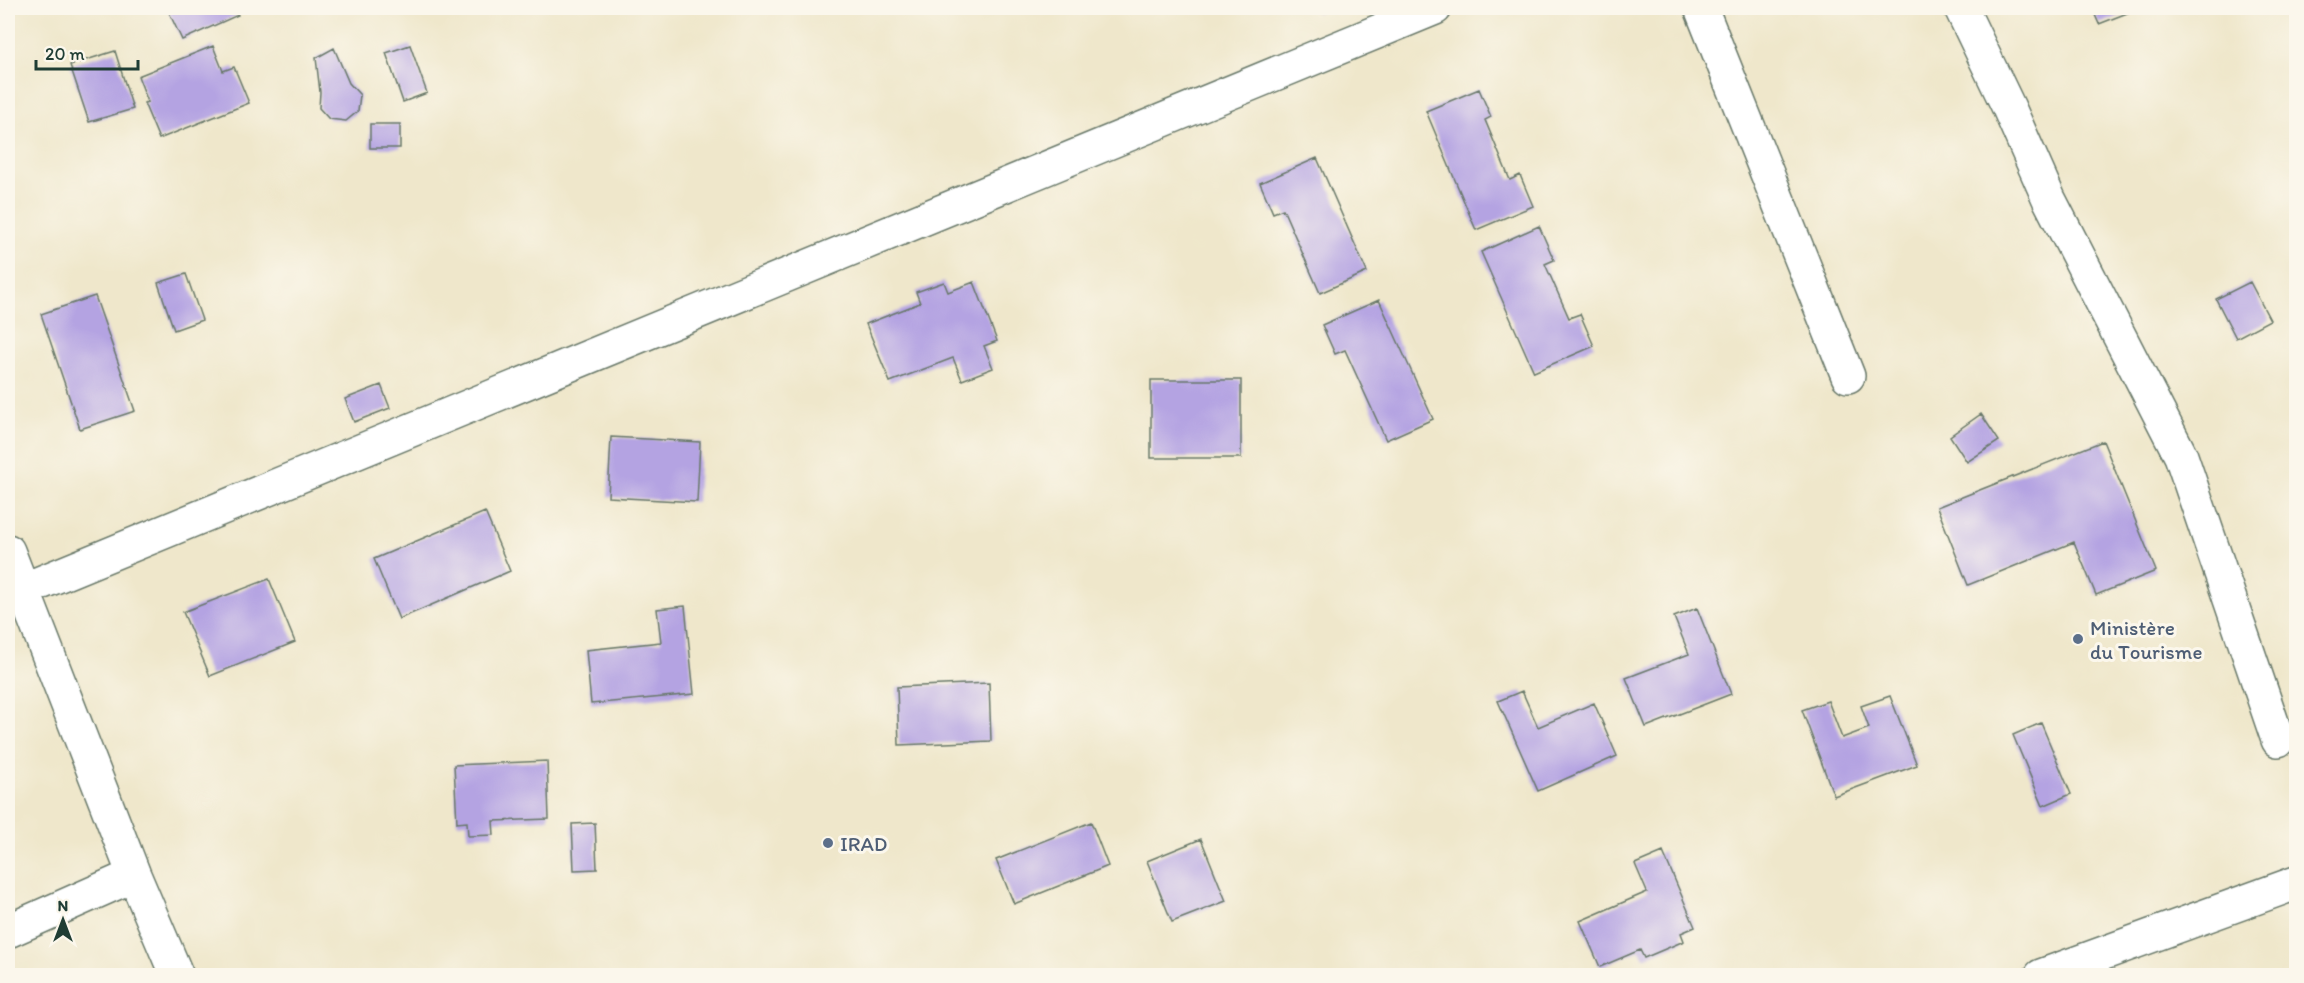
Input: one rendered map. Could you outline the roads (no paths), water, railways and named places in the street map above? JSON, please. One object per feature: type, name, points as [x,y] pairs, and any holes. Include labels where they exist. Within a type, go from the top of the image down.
[{"type":"street","points":[[23,590],[1435,8]]},
{"type":"street","points":[[1701,8],[1848,376]]},
{"type":"street","points":[[1961,8],[2049,199],[2181,456],[2278,740]]},
{"type":"street","points":[[8,551],[134,875],[177,975]]},
{"type":"street","points":[[8,931],[134,875]]},
{"type":"street","points":[[2041,975],[2296,883]]},
{"type":"place","name":"Ministère du Tourisme","points":[[2078,639]]},
{"type":"place","name":"IRAD","points":[[828,843]]}]
